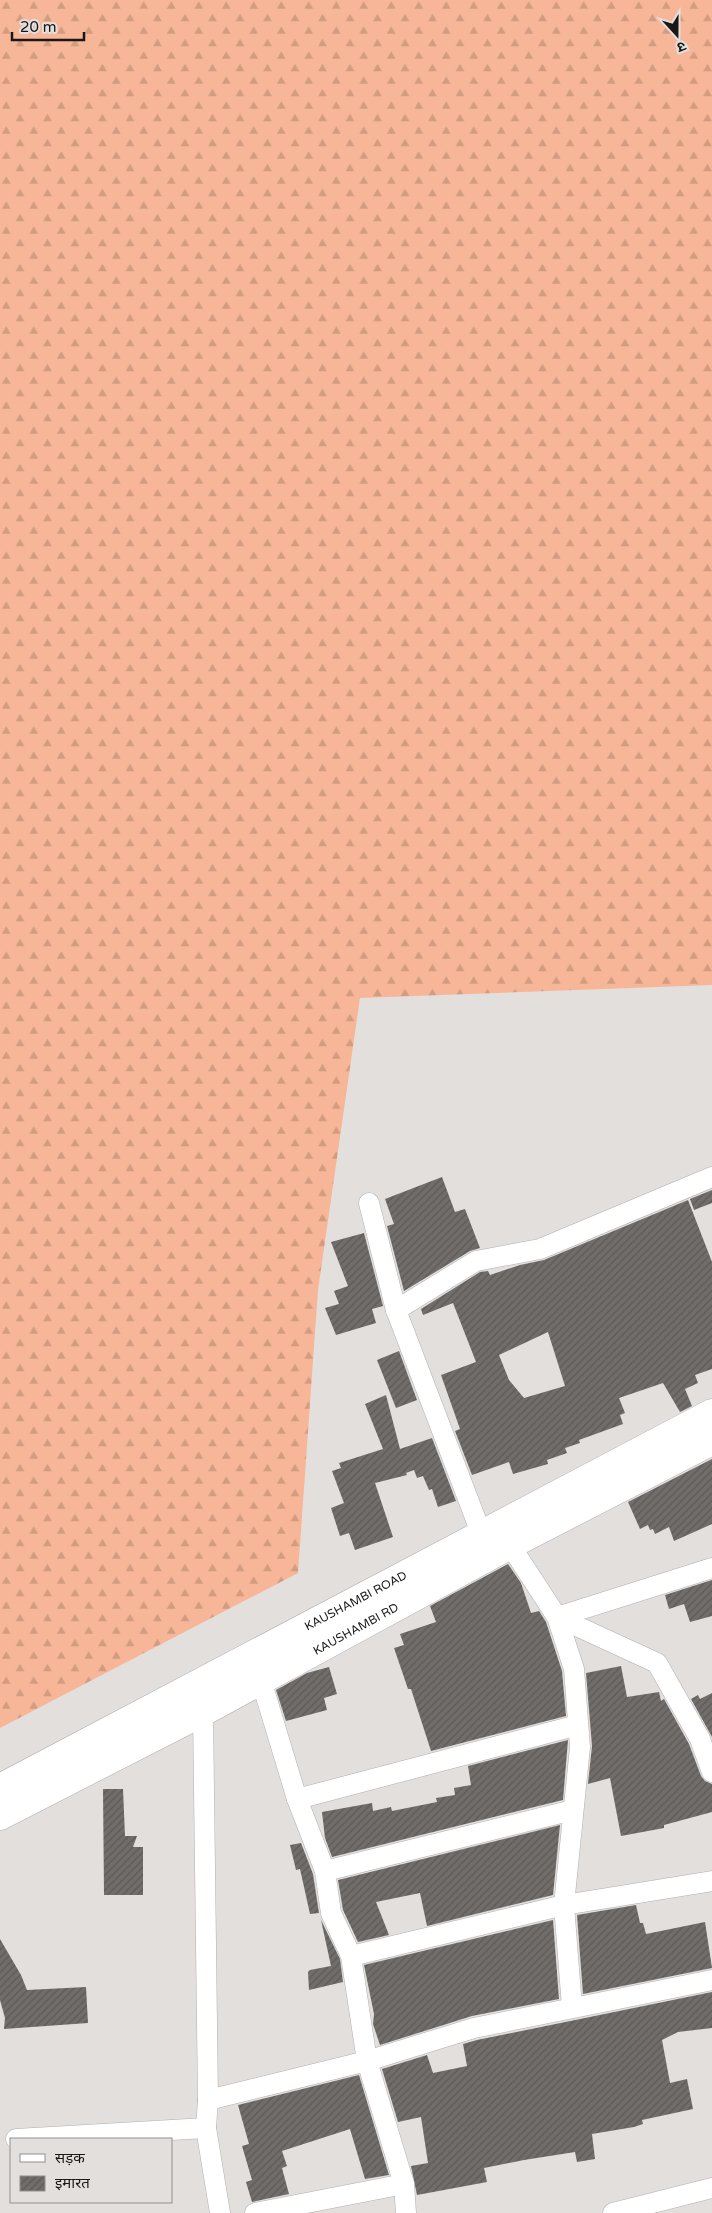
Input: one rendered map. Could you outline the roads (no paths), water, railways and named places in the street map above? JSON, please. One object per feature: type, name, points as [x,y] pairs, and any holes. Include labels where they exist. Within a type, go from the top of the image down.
[{"type":"main road","name":"KAUSHAMBI ROAD","points":[[0,1788],[712,1413]]},
{"type":"main road","name":"KAUSHAMBI RD","points":[[0,1816],[203,1712],[510,1545],[712,1441]]},
{"type":"street","points":[[396,1310],[476,1261],[540,1249],[712,1176]]},
{"type":"street","points":[[369,1204],[396,1310],[481,1533]]},
{"type":"street","points":[[510,1545],[557,1617],[574,1669],[580,1747],[564,1905],[572,2008]]},
{"type":"street","points":[[557,1617],[712,1568]]},
{"type":"street","points":[[557,1617],[657,1663],[700,1738],[712,1772]]},
{"type":"street","points":[[261,1680],[297,1799],[325,1871],[332,1913],[351,1956],[367,2061],[404,2184],[406,2213]]},
{"type":"street","points":[[203,1712],[208,2100],[206,2128],[220,2213]]},
{"type":"street","points":[[297,1799],[578,1725]]},
{"type":"street","points":[[325,1871],[573,1810]]},
{"type":"street","points":[[351,1956],[564,1905],[712,1881]]},
{"type":"street","points":[[208,2100],[367,2061],[474,2028],[712,1980]]},
{"type":"street","points":[[33,2138],[206,2128]]},
{"type":"street","points":[[255,2213],[404,2184]]},
{"type":"street","points":[[613,2213],[712,2188]]}]
